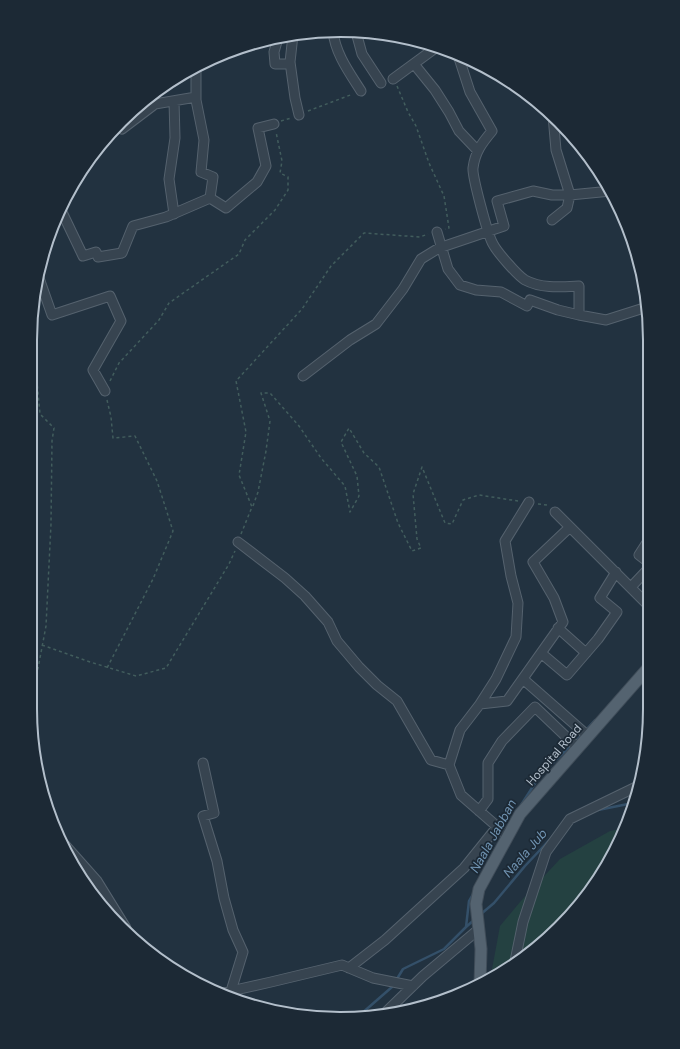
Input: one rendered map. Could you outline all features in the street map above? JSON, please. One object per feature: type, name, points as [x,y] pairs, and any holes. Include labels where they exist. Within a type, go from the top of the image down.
[{"type":"main road","name":"Hospital Road","points":[[478,929],[476,904],[479,889],[520,814],[575,745],[643,673]]},
{"type":"main road","points":[[478,929],[481,949],[480,978]]},
{"type":"street","points":[[334,37],[344,64],[361,91]]},
{"type":"street","points":[[358,38],[362,54],[381,83]]},
{"type":"street","points":[[292,41],[290,64],[299,115]]},
{"type":"street","points":[[276,44],[274,52],[275,64],[290,64]]},
{"type":"street","points":[[393,79],[431,51]]},
{"type":"street","points":[[460,62],[470,92],[492,131],[477,150],[472,169],[492,244],[525,280],[549,287],[579,286],[579,315]]},
{"type":"street","points":[[414,64],[435,90],[459,131],[477,150]]},
{"type":"street","points":[[196,74],[196,97],[204,140],[201,172],[213,177],[210,198]]},
{"type":"street","points":[[129,123],[155,104],[196,97]]},
{"type":"street","points":[[174,101],[175,138],[169,179],[174,214]]},
{"type":"street","points":[[210,198],[226,208],[257,182],[266,166],[258,128],[274,124]]},
{"type":"street","points":[[552,220],[567,208],[570,195],[556,150],[554,126]]},
{"type":"street","points":[[303,376],[350,340],[376,324],[403,289],[421,259],[442,248],[504,226],[496,201],[533,191],[552,195],[604,192]]},
{"type":"street","points":[[64,216],[83,256],[96,252],[98,257],[122,253],[133,226],[174,214],[210,198]]},
{"type":"street","points":[[437,232],[448,269],[460,285],[476,290],[501,292],[527,306],[530,300],[558,310],[606,320],[641,310]]},
{"type":"street","points":[[42,287],[52,315],[110,296],[121,321],[93,370],[105,391]]},
{"type":"street","points":[[508,836],[461,795],[449,765],[460,730],[480,704],[496,679],[516,637],[518,603],[511,576],[505,541],[529,502]]},
{"type":"street","points":[[555,512],[643,600]]},
{"type":"street","points":[[480,704],[507,701],[563,622],[554,598],[533,562],[570,527]]},
{"type":"street","points":[[238,542],[285,578],[305,596],[328,622],[337,641],[359,667],[377,685],[398,701],[431,760],[449,765]]},
{"type":"street","points":[[643,549],[639,555],[643,558]]},
{"type":"street","points":[[541,653],[567,675],[598,639],[617,612],[600,598],[616,572]]},
{"type":"street","points":[[631,587],[643,575]]},
{"type":"street","points":[[558,628],[586,653]]},
{"type":"street","points":[[523,678],[586,733]]},
{"type":"street","points":[[479,811],[488,799],[488,763],[502,741],[535,707],[575,745]]},
{"type":"street","points":[[203,763],[214,813],[202,816],[217,861],[224,898],[233,930],[243,952],[228,990]]},
{"type":"street","points":[[516,955],[523,922],[546,852],[570,820],[632,789]]},
{"type":"street","points":[[349,968],[385,940],[464,868],[497,827]]},
{"type":"street","points":[[77,859],[97,881],[118,915]]},
{"type":"street","points":[[391,1007],[478,929]]},
{"type":"street","points":[[230,991],[342,965],[373,978],[413,986]]},
{"type":"path","points":[[252,507],[239,475],[246,432],[236,381],[302,310],[331,266],[364,233],[420,237],[449,228],[444,196],[429,163],[416,126],[393,79]]},
{"type":"path","points":[[108,668],[153,580],[173,530],[157,481],[135,436],[113,438],[111,417],[105,391],[119,363],[159,320],[169,303],[239,254],[245,240],[275,210],[288,190],[288,177],[280,173],[282,161],[274,124],[361,91]]},
{"type":"path","points":[[37,382],[40,414],[54,428],[52,441],[51,532],[46,626],[37,672]]},
{"type":"path","points":[[42,645],[136,676],[166,668],[229,564],[258,492],[270,421],[261,394],[270,393],[299,426],[321,458],[345,486],[350,512],[359,496],[357,476],[341,442],[349,428],[364,452],[379,467],[398,523],[412,551],[421,548],[417,539],[413,494],[422,467],[445,523],[452,524],[462,500],[479,495],[547,505],[555,512]]},
{"type":"green space","points":[[618,830],[612,843],[592,877],[568,909],[540,937],[492,971],[500,926],[520,902],[560,859],[610,831]]},
{"type":"waterway","name":"Naala Jabban","points":[[575,742],[595,720]]},
{"type":"waterway","name":"Naala Jabban","points":[[521,805],[541,774],[572,745]]},
{"type":"waterway","name":"Naala Jub","points":[[598,810],[628,804]]},
{"type":"waterway","name":"Naala Jub","points":[[481,914],[494,903],[525,866],[556,833]]},
{"type":"waterway","name":"Naala Jabban","points":[[365,1010],[392,987],[403,969],[444,949],[466,927],[469,901],[473,894]]},
{"type":"waterway","name":"Naala Jabban","points":[[466,927],[474,920]]}]
